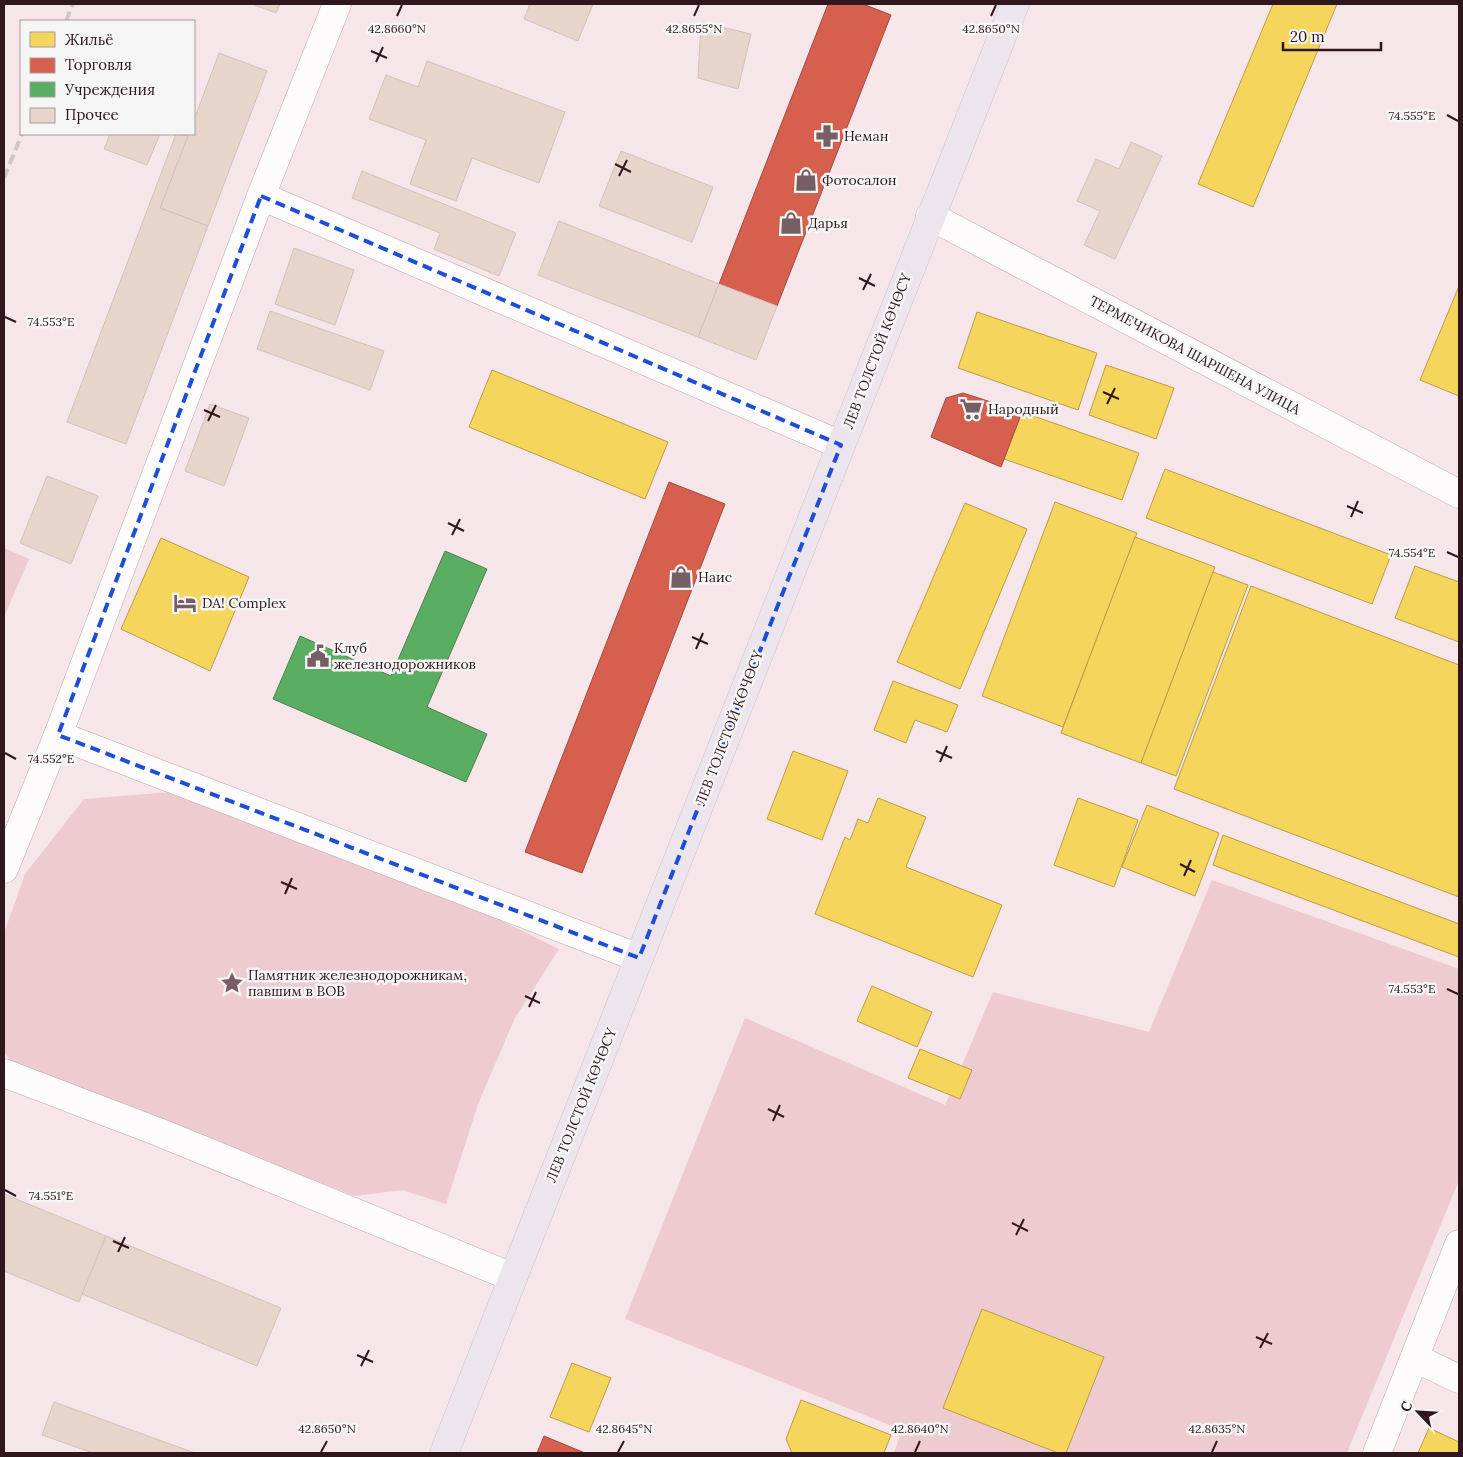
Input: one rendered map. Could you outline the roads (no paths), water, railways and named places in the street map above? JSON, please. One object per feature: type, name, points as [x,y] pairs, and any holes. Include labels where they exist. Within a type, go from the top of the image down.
[{"type":"main road","name":"ЛЕВ ТОЛСТОЙ КӨЧӨСҮ","points":[[444,1453],[1015,4]]},
{"type":"street","points":[[4,869],[58,736],[261,196],[337,4]]},
{"type":"street","points":[[261,196],[841,445]]},
{"type":"street","name":"ТЕРМЕЧИКОВА ШАРШЕНА УЛИЦА","points":[[930,216],[1459,494]]},
{"type":"street","points":[[58,736],[639,958]]},
{"type":"street","points":[[4,1073],[161,1133],[512,1277]]},
{"type":"street","points":[[1377,1453],[1416,1358],[1459,1244]]},
{"type":"street","points":[[1416,1358],[1459,1379]]},
{"type":"railway","points":[[66,20],[73,4]]},
{"type":"railway","points":[[4,178],[22,135]]},
{"type":"place","name":"Неман","points":[[827,136]]},
{"type":"place","name":"Фотосалон","points":[[806,180]]},
{"type":"place","name":"Дарья","points":[[791,223]]},
{"type":"place","name":"Народный","points":[[971,409]]},
{"type":"place","name":"Наис","points":[[681,577]]},
{"type":"place","name":"DA! Complex","points":[[185,603]]},
{"type":"place","name":"Клуб железнодорожников","points":[[318,656]]},
{"type":"place","name":"Памятник железнодорожникам, павшим в ВОВ","points":[[232,983]]}]
